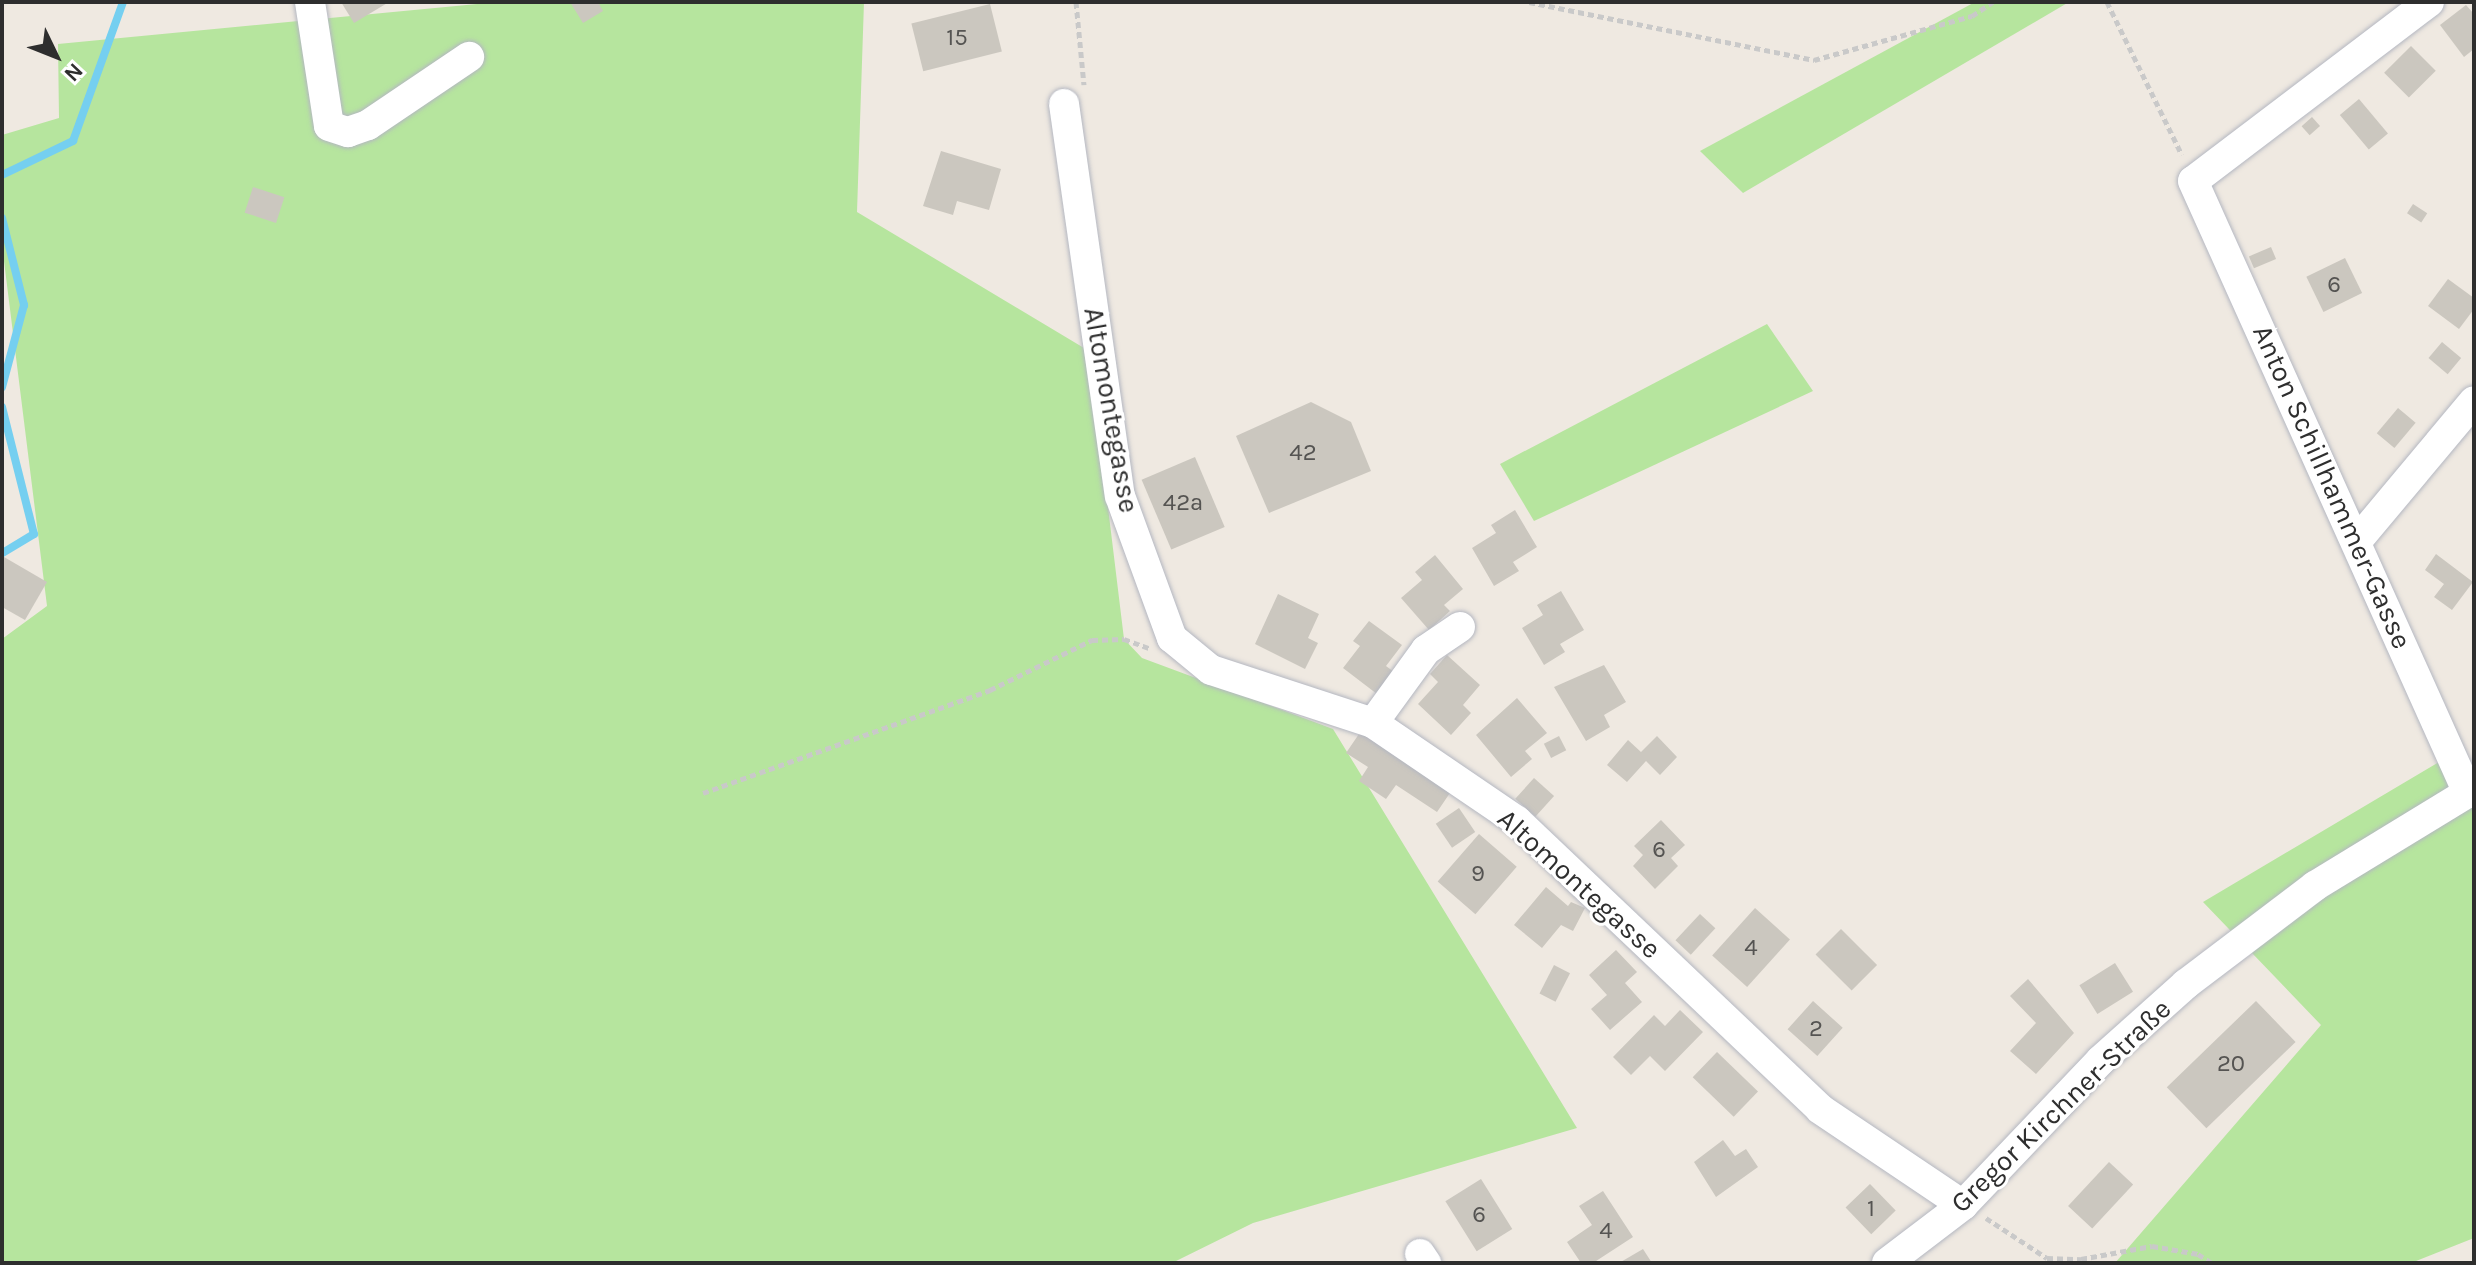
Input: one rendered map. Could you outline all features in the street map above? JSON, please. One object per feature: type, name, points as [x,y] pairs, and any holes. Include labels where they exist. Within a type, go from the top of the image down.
[{"type":"street","points":[[310,2],[329,126],[348,132],[368,125],[469,57]]},
{"type":"street","points":[[2195,180],[2429,2]]},
{"type":"street","name":"Altomontegasse","points":[[1064,104],[1120,496],[1172,638],[1211,670],[1373,723],[1517,821],[1820,1109],[1963,1205]]},
{"type":"street","name":"Anton Schillhammer-Gasse","points":[[2195,180],[2471,791]]},
{"type":"street","points":[[2357,541],[2474,401]]},
{"type":"street","points":[[1373,723],[1426,650],[1460,627]]},
{"type":"street","name":"Gregor Kirchner-Straße","points":[[1887,1263],[1963,1205],[2101,1060],[2186,984],[2315,886],[2471,791]]},
{"type":"path","points":[[1064,104],[1086,111],[1076,2]]},
{"type":"path","points":[[1529,2],[1814,60],[1972,16],[1993,2]]},
{"type":"path","points":[[2107,2],[2136,70],[2195,180]]},
{"type":"path","points":[[703,793],[990,690],[1092,640],[1124,639],[1153,649]]},
{"type":"path","points":[[1963,1205],[2047,1258],[2081,1259],[2152,1246],[2198,1254],[2212,1263]]},
{"type":"green space","points":[[498,2],[864,2],[857,212],[1089,351],[1124,639],[1142,658],[1333,729],[1577,1128],[1253,1223],[1172,1263],[2,1263],[2,639],[47,606],[2,245],[2,135],[59,118],[58,44]]},
{"type":"green space","points":[[1975,2],[2069,2],[1743,193],[1700,151]]},
{"type":"green space","points":[[1767,324],[1813,391],[1534,521],[1500,464]]},
{"type":"green space","points":[[2439,762],[2474,803],[2474,1238],[2411,1263],[2115,1263],[2321,1025],[2203,902]]},
{"type":"building","points":[[341,2],[389,2],[354,23]]},
{"type":"building","points":[[570,2],[598,2],[603,11],[583,23]]},
{"type":"building","points":[[990,4],[1002,52],[923,71],[911,24]]},
{"type":"building","points":[[2466,5],[2474,14],[2474,49],[2464,57],[2440,25]]},
{"type":"building","points":[[2411,46],[2436,71],[2409,98],[2384,73]]},
{"type":"building","points":[[2359,99],[2388,133],[2369,150],[2340,115]]},
{"type":"building","points":[[2312,117],[2320,126],[2310,135],[2302,126]]},
{"type":"building","points":[[941,151],[1001,169],[989,210],[957,201],[953,215],[923,206]]},
{"type":"building","points":[[253,187],[284,197],[276,223],[245,213]]},
{"type":"building","points":[[2413,204],[2427,213],[2421,222],[2407,213]]},
{"type":"building","points":[[2271,247],[2276,259],[2254,268],[2249,256]]},
{"type":"building","points":[[2345,258],[2362,293],[2323,312],[2306,277]]},
{"type":"building","points":[[2448,279],[2474,298],[2474,309],[2459,329],[2428,306]]},
{"type":"building","points":[[2442,342],[2461,358],[2448,374],[2429,358]]},
{"type":"building","points":[[1311,402],[1351,422],[1371,471],[1269,513],[1236,436]]},
{"type":"building","points":[[2398,408],[2416,423],[2394,448],[2377,433]]},
{"type":"building","points":[[1195,457],[1225,527],[1171,550],[1142,480]]},
{"type":"building","points":[[1515,510],[1537,547],[1513,562],[1519,571],[1494,586],[1472,548],[1496,533],[1491,525]]},
{"type":"building","points":[[2436,554],[2473,582],[2452,610],[2434,597],[2444,584],[2425,570]]},
{"type":"building","points":[[1435,555],[1463,589],[1444,605],[1450,611],[1429,630],[1401,598],[1422,580],[1415,572]]},
{"type":"building","points":[[4,557],[47,582],[25,620],[2,607]]},
{"type":"building","points":[[1561,591],[1584,630],[1560,644],[1565,652],[1544,665],[1522,628],[1543,615],[1537,605]]},
{"type":"building","points":[[1278,594],[1319,614],[1308,638],[1318,643],[1305,669],[1255,644]]},
{"type":"building","points":[[1369,621],[1402,645],[1386,666],[1394,672],[1377,694],[1343,668],[1360,646],[1353,641]]},
{"type":"building","points":[[1447,655],[1480,685],[1463,705],[1471,713],[1451,735],[1418,704],[1438,682],[1430,674]]},
{"type":"building","points":[[1604,665],[1626,702],[1604,715],[1610,727],[1586,741],[1554,687]]},
{"type":"building","points":[[1517,698],[1547,733],[1525,751],[1532,759],[1511,777],[1476,735]]},
{"type":"building","points":[[1361,731],[1452,790],[1437,812],[1396,785],[1386,799],[1359,781],[1368,767],[1346,753]]},
{"type":"building","points":[[1559,736],[1566,750],[1551,758],[1544,744]]},
{"type":"building","points":[[1657,736],[1677,757],[1660,775],[1646,761],[1627,782],[1607,765],[1628,740],[1641,752]]},
{"type":"building","points":[[1534,778],[1554,796],[1535,817],[1515,799]]},
{"type":"building","points":[[1459,808],[1475,832],[1452,848],[1436,824]]},
{"type":"building","points":[[1661,820],[1685,845],[1671,858],[1678,866],[1655,889],[1633,866],[1643,855],[1634,846]]},
{"type":"building","points":[[1479,834],[1517,867],[1475,914],[1438,882]]},
{"type":"building","points":[[1546,887],[1568,906],[1571,902],[1585,908],[1573,931],[1561,925],[1542,948],[1514,925]]},
{"type":"building","points":[[1755,908],[1790,939],[1747,987],[1712,956]]},
{"type":"building","points":[[1700,914],[1715,928],[1691,955],[1675,940]]},
{"type":"building","points":[[1841,929],[1877,965],[1852,991],[1816,954]]},
{"type":"building","points":[[1616,950],[1637,972],[1625,983],[1642,1002],[1610,1030],[1591,1009],[1607,995],[1589,975]]},
{"type":"building","points":[[2115,963],[2133,992],[2097,1014],[2079,985]]},
{"type":"building","points":[[1554,965],[1570,973],[1556,1002],[1539,994]]},
{"type":"building","points":[[2028,979],[2074,1033],[2036,1074],[2010,1051],[2036,1023],[2010,996]]},
{"type":"building","points":[[1813,1001],[1843,1028],[1817,1056],[1788,1029]]},
{"type":"building","points":[[2256,1001],[2296,1042],[2206,1128],[2167,1087]]},
{"type":"building","points":[[1680,1010],[1703,1032],[1665,1071],[1650,1056],[1631,1075],[1613,1057],[1654,1015],[1665,1026]]},
{"type":"building","points":[[1717,1052],[1758,1092],[1734,1117],[1693,1077]]},
{"type":"building","points":[[1723,1140],[1735,1156],[1746,1149],[1758,1167],[1716,1197],[1694,1162]]},
{"type":"building","points":[[2109,1162],[2133,1185],[2092,1228],[2068,1206]]},
{"type":"building","points":[[1481,1179],[1512,1229],[1477,1251],[1445,1201]]},
{"type":"building","points":[[1870,1184],[1896,1211],[1871,1234],[1846,1208]]},
{"type":"building","points":[[1603,1191],[1633,1237],[1593,1263],[1581,1263],[1567,1242],[1592,1225],[1579,1206]]},
{"type":"building","points":[[1643,1249],[1652,1263],[1619,1263]]},
{"type":"waterway","points":[[2,175],[73,141],[123,2]]},
{"type":"waterway","points":[[2,218],[24,305],[2,387]]},
{"type":"waterway","points":[[2,407],[34,534],[2,553]]}]
